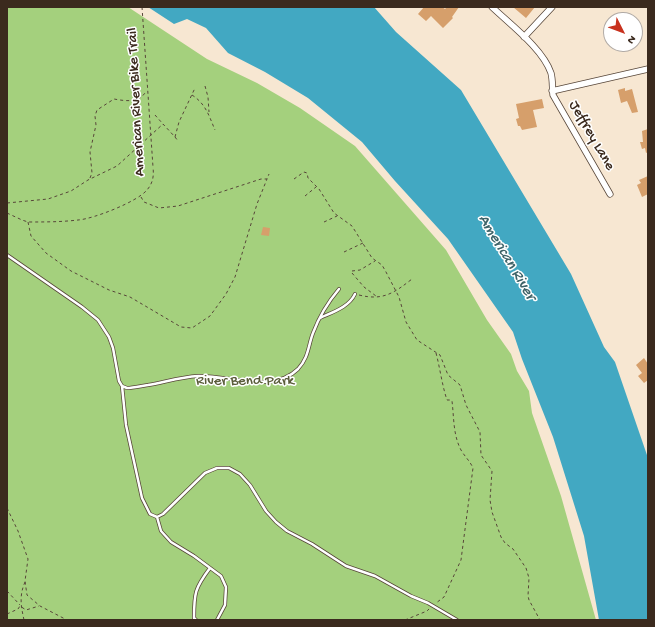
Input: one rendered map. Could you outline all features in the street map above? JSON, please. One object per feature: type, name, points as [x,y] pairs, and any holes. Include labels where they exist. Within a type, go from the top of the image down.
[{"type":"street","name":"Jeffrey Lane","points":[[492,7],[537,50],[548,67],[553,81],[553,95],[610,194]]},
{"type":"street","points":[[524,37],[552,7]]},
{"type":"street","points":[[552,91],[648,69]]},
{"type":"lane","points":[[7,255],[82,307],[98,320],[109,337],[113,348],[119,381],[122,386],[126,426],[142,498],[150,514],[157,517],[163,514],[205,473],[217,468],[229,468],[240,474],[250,485],[266,511],[287,531],[312,544],[346,566],[375,576],[411,596],[433,605],[457,620]]},
{"type":"lane","points":[[122,386],[130,388],[198,376],[211,376],[262,382],[281,380],[294,372],[304,360],[308,352],[312,334],[328,302],[339,289]]},
{"type":"lane","points":[[320,318],[348,303],[355,294]]},
{"type":"lane","points":[[157,517],[161,532],[171,542],[194,556],[221,576],[226,587],[225,605],[217,620]]},
{"type":"lane","points":[[196,620],[194,618],[194,599],[198,584],[210,568]]},
{"type":"path","name":"American River Bike Trail","points":[[7,213],[28,222],[79,220],[94,217],[140,196],[150,186],[154,176],[142,7]]},
{"type":"path","points":[[205,86],[208,97],[209,113],[215,130]]},
{"type":"path","points":[[174,136],[195,88]]},
{"type":"path","points":[[90,178],[92,173],[90,152],[96,125],[95,116],[97,110],[114,99],[123,101],[141,99],[145,93]]},
{"type":"path","points":[[192,94],[199,99],[209,113]]},
{"type":"path","points":[[155,115],[178,141]]},
{"type":"path","points":[[7,203],[39,200],[71,191],[90,178],[116,166],[163,124]]},
{"type":"path","points":[[294,178],[304,172],[307,174],[308,178],[334,213],[352,226],[372,258],[382,265],[386,272],[399,297],[406,322],[417,340],[440,355],[448,375],[460,385],[466,405],[480,432],[481,455],[492,471],[490,500],[492,512],[501,537],[505,543],[513,549],[526,568],[529,578],[528,596],[530,604],[540,620]]},
{"type":"path","points":[[28,222],[31,236],[46,253],[71,271],[109,290],[130,298],[181,328],[192,328],[210,316],[226,294],[234,277],[257,204],[269,174]]},
{"type":"path","points":[[140,196],[144,202],[159,208],[165,208],[178,206],[262,179],[267,179]]},
{"type":"path","points":[[305,196],[316,187]]},
{"type":"path","points":[[324,222],[337,216]]},
{"type":"path","points":[[344,252],[364,243]]},
{"type":"path","points":[[375,261],[360,270],[352,272],[364,287],[377,297]]},
{"type":"path","points":[[355,294],[377,297],[388,295],[412,279]]},
{"type":"path","points":[[405,620],[427,611],[444,597],[461,560],[473,468],[460,449],[453,420],[452,401],[447,400],[445,395],[436,352]]},
{"type":"path","points":[[7,508],[18,531],[28,560],[20,606],[24,620]]},
{"type":"path","points":[[25,581],[27,595],[40,606],[67,620]]},
{"type":"path","points":[[7,591],[20,606],[26,610],[40,606]]},
{"type":"path","points":[[7,614],[18,609],[20,606]]},
{"type":"green space","name":"River Bend Park","points":[[7,7],[128,7],[207,59],[257,83],[300,108],[355,146],[446,250],[487,320],[511,354],[517,371],[529,391],[532,413],[561,496],[596,620],[7,620]]},
{"type":"water","name":"American River","points":[[148,7],[374,7],[396,32],[461,90],[571,274],[604,347],[615,362],[648,458],[648,620],[599,620],[584,536],[553,437],[522,359],[513,332],[448,239],[362,142],[308,98],[265,72],[228,53],[206,28],[187,19],[174,24]]},
{"type":"building","points":[[424,7],[442,7],[445,9],[447,7],[459,7],[452,17],[453,18],[443,28],[431,16],[426,21],[418,14]]},
{"type":"building","points":[[513,7],[535,7],[526,18]]},
{"type":"building","points":[[625,88],[625,91],[632,89],[638,112],[632,113],[627,101],[621,103],[618,90]]},
{"type":"building","points":[[542,99],[544,108],[533,110],[537,127],[522,130],[520,126],[518,126],[516,119],[519,118],[516,104]]},
{"type":"building","points":[[648,129],[648,152],[646,153],[645,148],[642,149],[640,142],[643,142],[642,131]]},
{"type":"building","points":[[648,176],[648,194],[642,197],[637,185],[641,183],[639,180]]},
{"type":"building","points":[[263,227],[270,228],[269,236],[261,235]]},
{"type":"building","points":[[644,358],[648,364],[648,380],[644,383],[638,376],[642,373],[636,365]]}]
